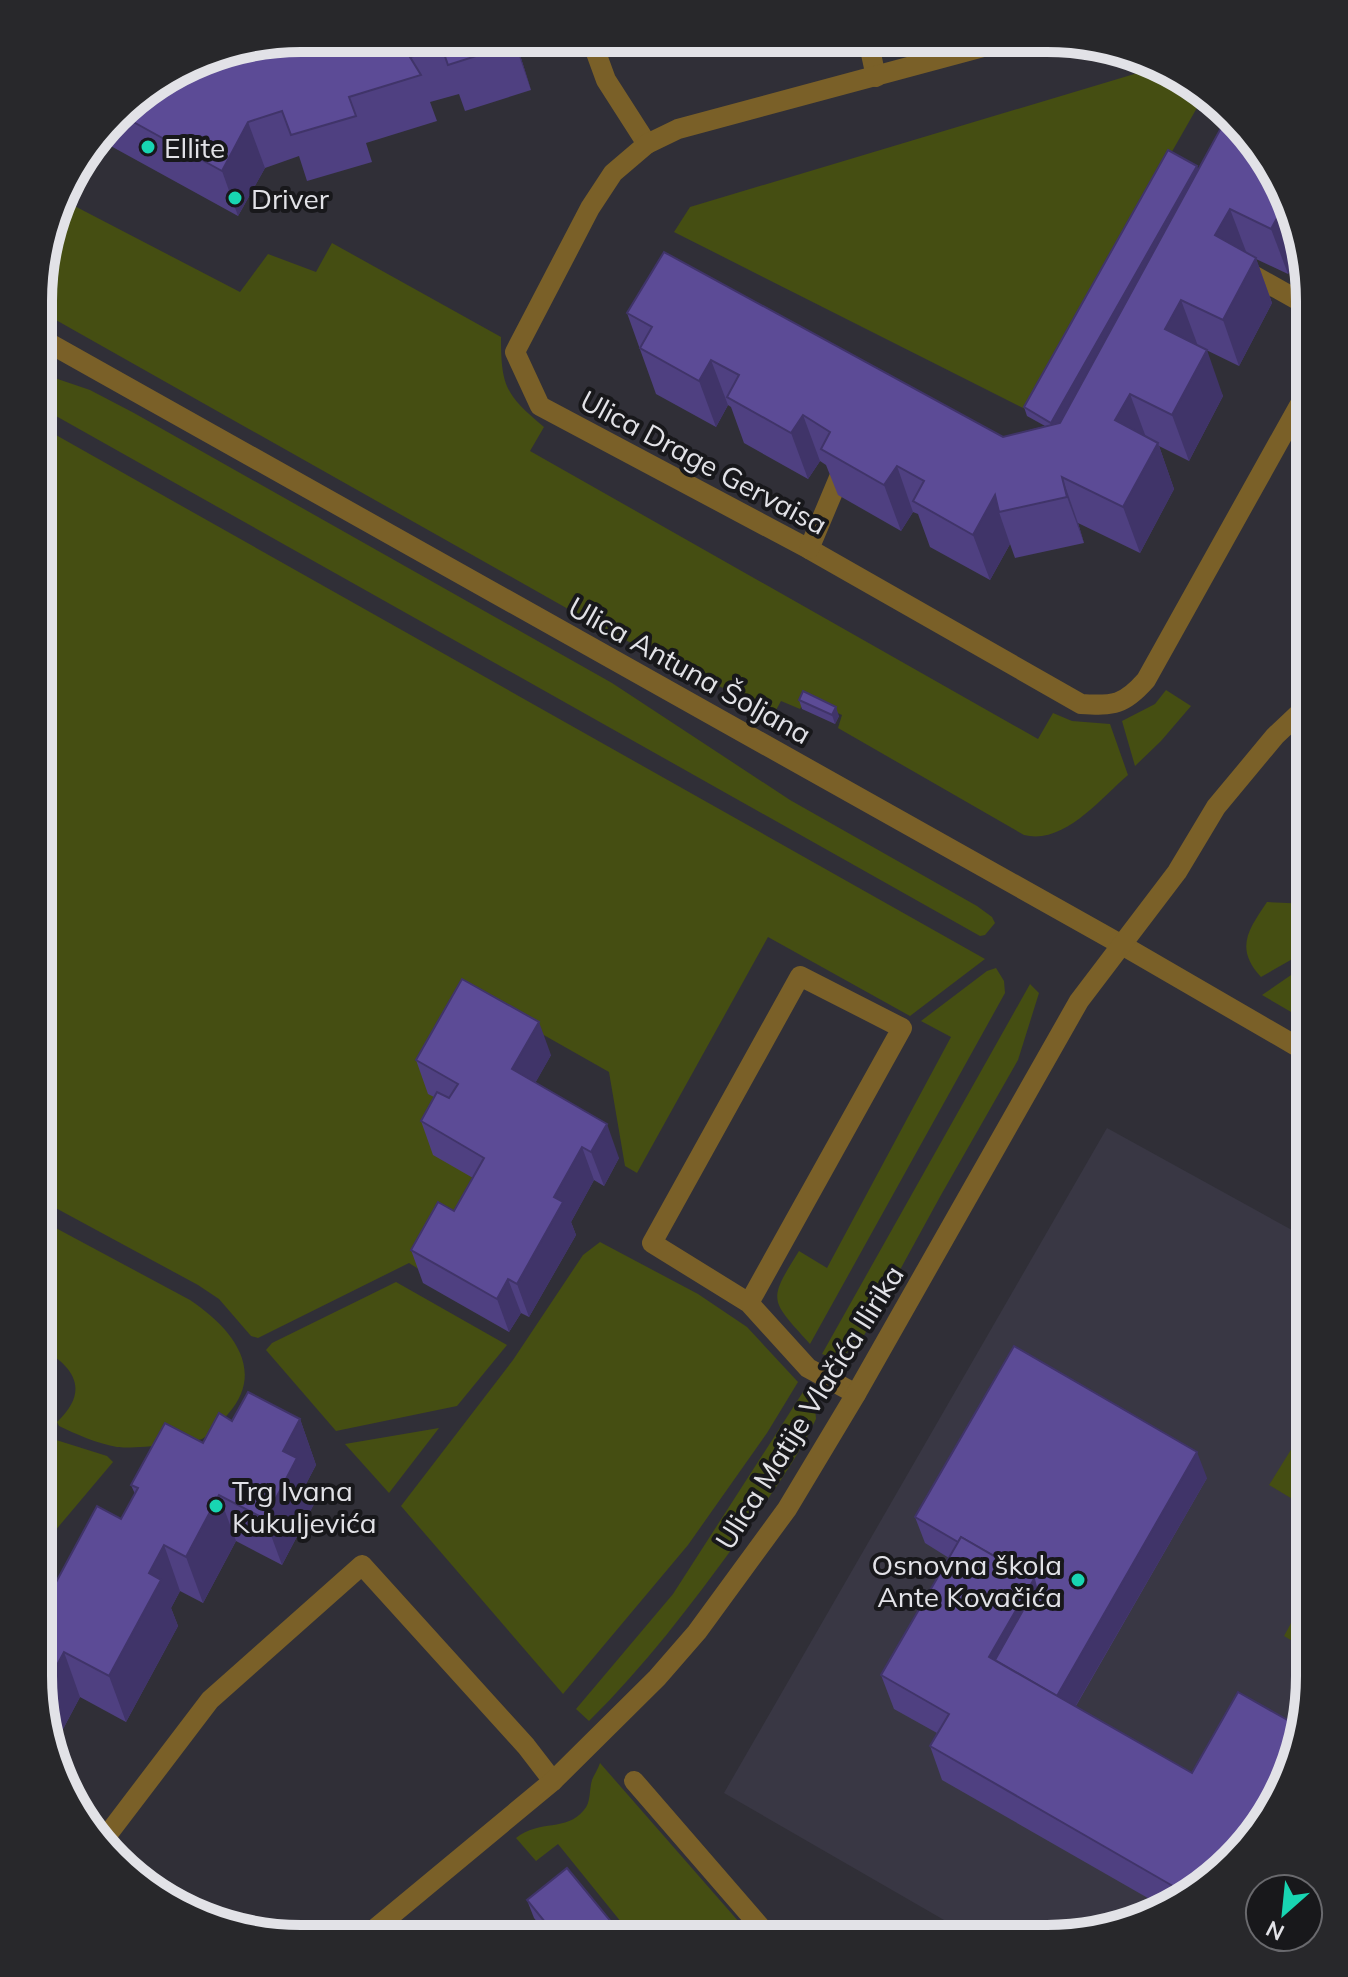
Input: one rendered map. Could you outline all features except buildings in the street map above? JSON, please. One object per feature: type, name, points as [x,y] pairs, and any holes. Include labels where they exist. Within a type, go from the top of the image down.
[{"type":"street","points":[[871,52],[876,77]]},
{"type":"street","name":"Ulica Drage Gervaisa","points":[[965,52],[678,129],[647,144],[613,173],[590,208],[515,352],[540,406],[809,549],[1081,704],[1112,706],[1132,695],[1146,680],[1296,411]]},
{"type":"street","points":[[596,53],[606,80],[647,144]]},
{"type":"street","points":[[1239,268],[1296,299]]},
{"type":"street","name":"Ulica Antuna Šoljana","points":[[52,345],[1122,945],[1295,1046]]},
{"type":"street","points":[[809,549],[841,473]]},
{"type":"street","name":"Ulica Matije Vlačića Ilirika","points":[[379,1925],[553,1781],[648,1687],[697,1632],[787,1509],[856,1394],[1079,1001],[1177,872],[1216,807],[1275,736],[1296,716]]},
{"type":"street","points":[[749,1303],[902,1028],[800,976],[652,1243],[749,1303],[808,1368],[856,1394]]},
{"type":"street","points":[[109,1833],[210,1700],[362,1565],[526,1746],[553,1781]]},
{"type":"street","points":[[634,1781],[759,1925]]},
{"type":"shaded area","name":"Osnovna škola Ante Kovačića","points":[[1107,1128],[1295,1232],[1295,1692],[1291,1725],[1283,1756],[1254,1814],[1211,1863],[1157,1899],[1127,1912],[1096,1920],[1047,1925],[953,1925],[724,1793]]},
{"type":"green space","points":[[1143,71],[1172,85],[1199,103],[1025,409],[674,232],[690,207]]},
{"type":"green space","points":[[72,205],[240,292],[268,254],[316,272],[332,243],[501,337],[502,368],[508,389],[544,427],[530,451],[1038,739],[1053,713],[1072,721],[1110,724],[1128,775],[1067,827],[1039,836],[1024,835],[838,728],[842,715],[807,699],[800,709],[781,701],[775,712],[667,662],[52,318],[54,268],[60,236]]},
{"type":"green space","points":[[52,377],[90,390],[134,413],[612,683],[790,800],[977,906],[995,923],[985,935],[980,936],[52,414]]},
{"type":"green space","points":[[52,433],[985,959],[910,1016],[768,937],[637,1173],[625,1166],[609,1072],[482,1000],[470,1118],[496,1191],[428,1275],[409,1263],[258,1338],[251,1336],[219,1299],[52,1206]]},
{"type":"green space","points":[[1166,690],[1191,706],[1135,766],[1122,721],[1155,704]]},
{"type":"green space","points":[[1267,902],[1296,903],[1296,957],[1261,977],[1253,967],[1246,948],[1255,921]]},
{"type":"green space","points":[[996,968],[1004,981],[1005,993],[810,1344],[781,1308],[778,1291],[782,1281],[799,1251],[827,1268],[951,1037],[921,1021],[987,971]]},
{"type":"green space","points":[[1296,972],[1295,1015],[1262,995]]},
{"type":"green space","points":[[1030,984],[1039,993],[1018,1060],[861,1341],[843,1355],[833,1357],[822,1354]]},
{"type":"green space","points":[[52,1226],[190,1300],[218,1322],[239,1350],[244,1365],[244,1381],[239,1397],[228,1414],[202,1439],[147,1447],[110,1446],[59,1426],[57,1422],[73,1399],[75,1389],[74,1380],[52,1355]]},
{"type":"green space","points":[[600,1242],[698,1294],[747,1327],[798,1382],[767,1433],[688,1545],[563,1694],[401,1506],[513,1360],[583,1255]]},
{"type":"green space","points":[[396,1282],[507,1345],[457,1406],[336,1431],[266,1350],[272,1343]]},
{"type":"green space","points":[[803,1392],[815,1407],[816,1419],[790,1467],[684,1612],[629,1679],[589,1721],[576,1709],[673,1594]]},
{"type":"green space","points":[[439,1428],[389,1493],[345,1444]]},
{"type":"green space","points":[[53,1439],[107,1456],[113,1462],[52,1534]]},
{"type":"green space","points":[[1295,1443],[1295,1501],[1269,1485]]},
{"type":"green space","points":[[1295,1616],[1295,1643],[1284,1636]]},
{"type":"green space","points":[[600,1763],[742,1925],[623,1925],[558,1844],[536,1861],[516,1838],[525,1832],[577,1817],[588,1804],[592,1780]]},
{"type":"place","name":"Ellite","points":[[148,147]]},
{"type":"place","name":"Driver","points":[[235,198]]},
{"type":"place","name":"Trg Ivana Kukuljevića","points":[[216,1506]]},
{"type":"place","name":"Osnovna škola Ante Kovačića","points":[[1078,1580]]}]
